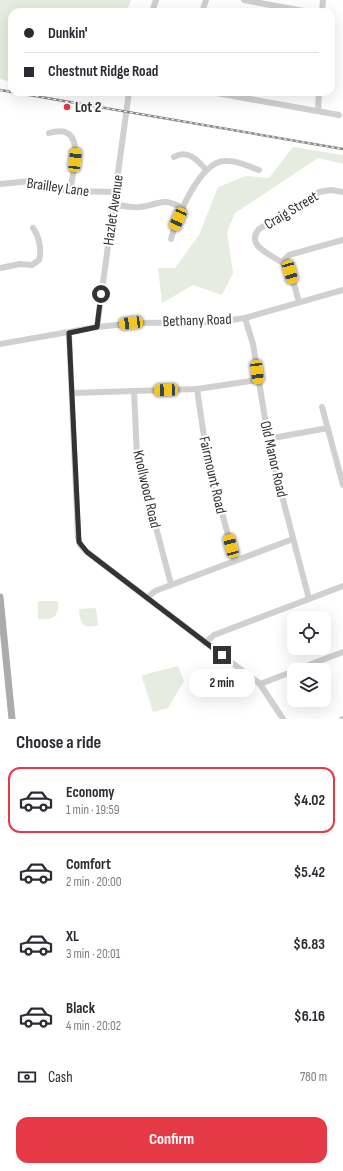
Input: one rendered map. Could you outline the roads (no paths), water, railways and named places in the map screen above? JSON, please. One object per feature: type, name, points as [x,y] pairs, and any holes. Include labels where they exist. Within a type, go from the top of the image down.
[{"type":"main road","points":[[0,597],[12,719]]},
{"type":"street","points":[[244,0],[287,8]]},
{"type":"street","name":"Hazlet Avenue","points":[[97,327],[128,96]]},
{"type":"street","points":[[234,96],[339,115]]},
{"type":"street","points":[[318,111],[319,96]]},
{"type":"street","points":[[49,134],[58,131],[63,132],[68,134],[74,140],[76,150],[70,191]]},
{"type":"street","points":[[174,157],[183,154],[190,155],[206,170]]},
{"type":"street","points":[[171,239],[173,230],[183,208],[194,187],[206,170],[215,163],[224,161],[242,163],[259,170]]},
{"type":"street","name":"Brailley Lane","points":[[0,184],[31,181],[70,191],[116,192]]},
{"type":"street","name":"Craig Street","points":[[299,302],[290,272],[282,262],[261,249],[256,244],[254,239],[255,235],[259,229],[319,192],[331,190],[343,192]]},
{"type":"street","points":[[114,204],[139,207],[164,201],[183,208]]},
{"type":"street","points":[[0,268],[20,264],[32,265],[38,262],[41,255],[39,239],[33,228]]},
{"type":"street","points":[[282,262],[289,256],[343,240]]},
{"type":"street","name":"Bethany Road","points":[[0,344],[97,327],[136,323],[216,322],[245,318],[343,290]]},
{"type":"street","name":"Old Manor Road","points":[[245,318],[253,344],[267,439],[309,599]]},
{"type":"street","points":[[69,333],[79,542],[87,552],[260,684],[283,719]]},
{"type":"street","points":[[72,394],[197,389],[258,380]]},
{"type":"street","name":"Fairmount Road","points":[[197,389],[207,457],[235,561]]},
{"type":"street","name":"Knollwood Road","points":[[134,391],[137,456],[171,584]]},
{"type":"street","points":[[322,407],[343,485]]},
{"type":"street","points":[[267,439],[328,428]]},
{"type":"street","points":[[148,598],[153,592],[171,584],[293,539]]},
{"type":"street","points":[[205,642],[214,635],[343,586]]},
{"type":"street","points":[[314,663],[343,652]]},
{"type":"street","points":[[260,684],[287,673]]},
{"type":"railway","points":[[0,90],[8,91]]},
{"type":"railway","points":[[35,96],[343,149]]},
{"type":"place","name":"Lot 2","points":[[67,107]]}]
